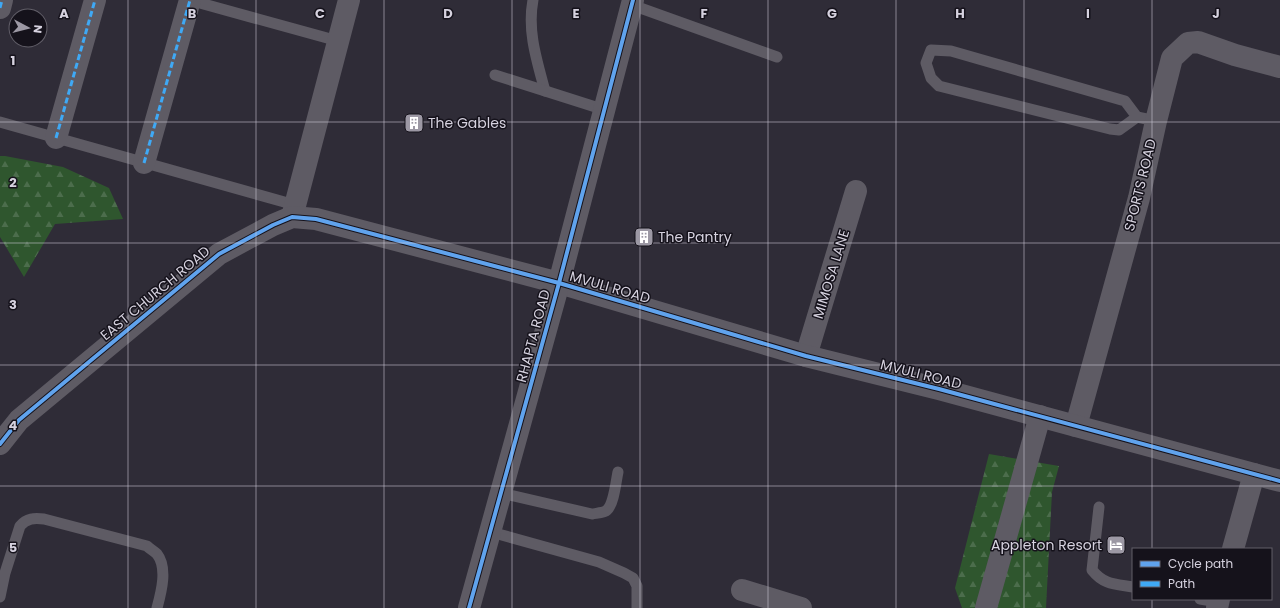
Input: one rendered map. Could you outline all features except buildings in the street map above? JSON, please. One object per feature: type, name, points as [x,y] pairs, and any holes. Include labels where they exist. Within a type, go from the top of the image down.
[{"type":"street","points":[[0,8],[2,0]]},
{"type":"street","points":[[56,138],[95,0]]},
{"type":"street","points":[[144,163],[190,0]]},
{"type":"street","points":[[293,211],[338,41],[347,0]]},
{"type":"street","name":"RHAPTA ROAD","points":[[469,608],[559,283],[633,2]]},
{"type":"street","name":"SPORTS ROAD","points":[[1076,426],[1139,198],[1146,119],[1172,58],[1188,43],[1198,42],[1235,55],[1280,67]]},
{"type":"street","name":"MIMOSA LANE","points":[[806,356],[856,191]]},
{"type":"street","name":"EAST CHURCH ROAD","points":[[0,444],[19,420],[219,254],[273,225],[293,211],[316,219],[559,283]]},
{"type":"street","name":"MVULI ROAD","points":[[559,283],[806,356],[939,389],[1280,480]]},
{"type":"street","points":[[986,608],[1040,416]]},
{"type":"street","points":[[1233,548],[1254,474]]},
{"type":"street","points":[[742,590],[790,606]]},
{"type":"lane","points":[[190,0],[338,41]]},
{"type":"lane","points":[[533,0],[532,32],[535,54],[546,91]]},
{"type":"lane","points":[[633,2],[777,57]]},
{"type":"lane","points":[[931,50],[951,51],[1125,101],[1146,119],[1119,130],[1110,129],[939,86],[931,78],[926,63],[931,50]]},
{"type":"lane","points":[[495,75],[605,110]]},
{"type":"lane","points":[[0,122],[144,163],[293,211]]},
{"type":"lane","points":[[501,494],[592,514],[601,513],[608,510],[612,502],[618,472]]},
{"type":"lane","points":[[1098,507],[1092,570],[1104,582],[1132,587]]},
{"type":"lane","points":[[0,597],[3,572],[20,526],[24,521],[29,519],[44,519],[147,546],[158,555],[162,567],[163,584],[157,608]]},
{"type":"lane","points":[[491,532],[613,567],[633,578],[637,586],[637,608]]},
{"type":"green space","points":[[0,156],[63,167],[109,188],[123,219],[55,224],[24,277],[0,237]]},
{"type":"green space","points":[[989,454],[1059,466],[1052,492],[1046,608],[962,608],[955,588]]},
{"type":"marked path","points":[[0,8],[2,0]]},
{"type":"marked path","points":[[56,138],[95,0]]},
{"type":"marked path","points":[[144,163],[190,0]]},
{"type":"cycle path","points":[[469,608],[559,283],[633,0]]},
{"type":"cycle path","points":[[0,444],[19,420],[219,254],[273,225],[292,217],[316,219],[559,283],[806,356],[939,389],[1280,481]]},
{"type":"place","name":"The Gables","points":[[414,123]]},
{"type":"place","name":"The Pantry","points":[[644,237]]},
{"type":"place","name":"Appleton Resort","points":[[1116,545]]}]
